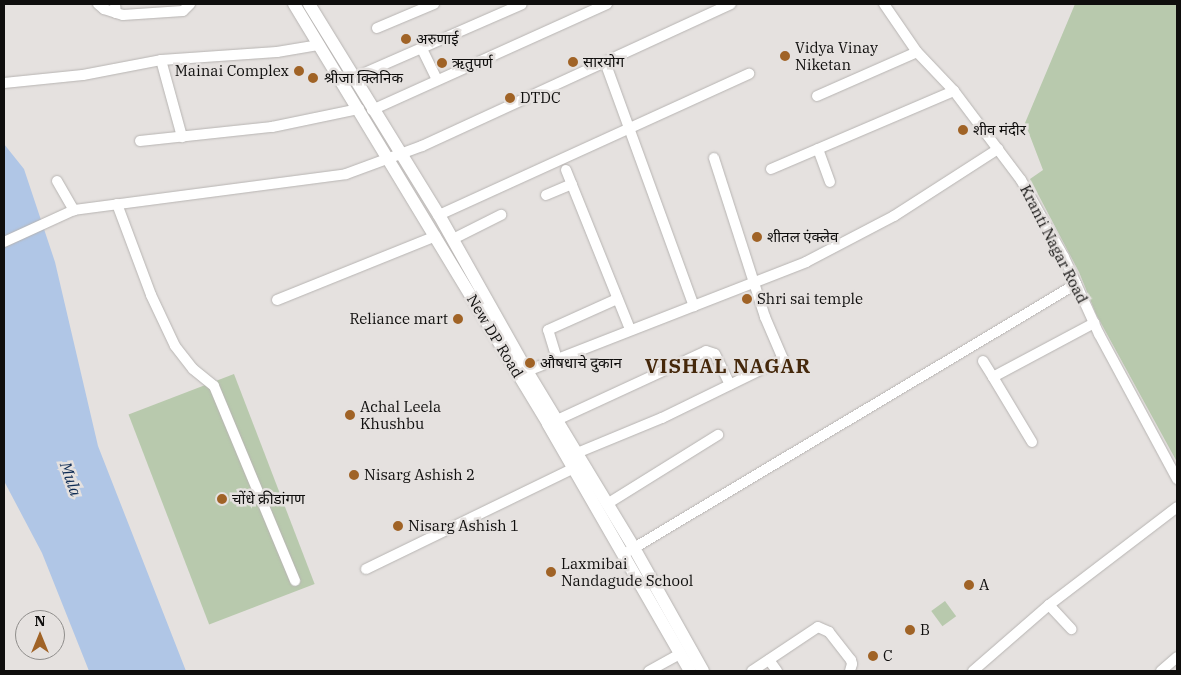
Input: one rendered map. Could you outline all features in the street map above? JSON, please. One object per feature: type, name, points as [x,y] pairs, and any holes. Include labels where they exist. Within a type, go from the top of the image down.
[{"type":"main road","name":"New DP Road","points":[[294,4],[359,108],[439,215],[527,371],[607,504],[690,671]]},
{"type":"main road","name":"New DP Road","points":[[314,5],[372,110],[436,236],[574,468],[629,551],[703,671]]},
{"type":"street","points":[[98,4],[104,9],[115,8],[123,15],[183,11],[190,4]]},
{"type":"street","points":[[377,28],[434,4]]},
{"type":"street","points":[[353,78],[522,4]]},
{"type":"street","points":[[372,110],[607,4]]},
{"type":"street","points":[[4,242],[74,210],[346,174],[395,157],[731,4]]},
{"type":"street","name":"Kranti Nagar Road","points":[[884,4],[917,52],[954,91],[1021,180],[1039,210],[1094,323],[1177,479]]},
{"type":"street","points":[[4,83],[83,75],[161,60],[276,52],[318,45]]},
{"type":"street","points":[[422,49],[437,80]]},
{"type":"street","points":[[817,96],[917,52]]},
{"type":"street","points":[[161,60],[182,137]]},
{"type":"street","points":[[605,62],[694,306]]},
{"type":"street","points":[[439,215],[750,74]]},
{"type":"street","points":[[771,169],[954,91]]},
{"type":"street","points":[[140,142],[272,127],[359,108]]},
{"type":"street","points":[[818,149],[830,182]]},
{"type":"street","points":[[527,371],[630,329],[806,262],[894,216],[998,149]]},
{"type":"street","points":[[577,453],[662,418],[783,359],[754,283],[714,158]]},
{"type":"street","points":[[566,170],[630,329]]},
{"type":"street","points":[[57,181],[74,210]]},
{"type":"street","points":[[546,195],[572,184]]},
{"type":"street","points":[[117,204],[151,294],[175,346],[193,370],[214,386],[295,580]]},
{"type":"street","points":[[453,239],[501,215]]},
{"type":"street","points":[[277,300],[436,236]]},
{"type":"street","points":[[629,551],[1076,284]]},
{"type":"street","points":[[557,359],[548,330],[617,299]]},
{"type":"street","points":[[993,377],[1094,323]]},
{"type":"street","points":[[557,420],[706,351],[715,354],[730,385]]},
{"type":"street","points":[[983,361],[1032,442]]},
{"type":"street","points":[[607,504],[718,436]]},
{"type":"street","points":[[366,569],[574,468]]},
{"type":"street","points":[[973,671],[1049,605],[1177,507]]},
{"type":"street","points":[[1049,605],[1071,629]]},
{"type":"street","points":[[752,671],[818,627],[829,632],[850,660],[852,664],[850,671]]},
{"type":"street","points":[[649,671],[680,654]]},
{"type":"street","points":[[1161,671],[1177,657]]},
{"type":"street","points":[[769,660],[777,671]]},
{"type":"green space","points":[[1075,4],[1177,4],[1177,462],[1096,314],[1079,272],[1030,179],[1043,170],[1025,123]]},
{"type":"green space","name":"चोंधे क्रीडांगण","points":[[234,374],[315,584],[209,625],[129,414]]},
{"type":"green space","points":[[945,601],[956,616],[942,626],[931,611]]},
{"type":"water","name":"Mula","points":[[4,144],[24,169],[55,262],[98,446],[186,671],[89,671],[42,553],[4,481]]},
{"type":"place","name":"अरुणाई","points":[[406,39]]},
{"type":"place","name":"Vidya Vinay Niketan","points":[[785,56]]},
{"type":"place","name":"सारयोग","points":[[573,62]]},
{"type":"place","name":"ऋतुपर्ण","points":[[442,63]]},
{"type":"place","name":"Mainai Complex","points":[[299,71]]},
{"type":"place","name":"श्रीजा क्लिनिक","points":[[313,78]]},
{"type":"place","name":"DTDC","points":[[510,98]]},
{"type":"place","name":"शीव मंदीर","points":[[963,130]]},
{"type":"place","name":"शीतल एंक्लेव","points":[[757,237]]},
{"type":"place","name":"Shri sai temple","points":[[747,299]]},
{"type":"place","name":"Reliance mart","points":[[458,319]]},
{"type":"place","name":"औषधाचे दुकान","points":[[530,363]]},
{"type":"place","name":"Achal Leela Khushbu","points":[[350,415]]},
{"type":"place","name":"Nisarg Ashish 2","points":[[354,475]]},
{"type":"place","name":"चोंधे क्रीडांगण","points":[[222,499]]},
{"type":"place","name":"Nisarg Ashish 1","points":[[398,526]]},
{"type":"place","name":"Laxmibai Nandagude School","points":[[551,572]]},
{"type":"place","name":"A","points":[[969,585]]},
{"type":"place","name":"B","points":[[910,630]]},
{"type":"place","name":"C","points":[[873,656]]},
{"type":"district","name":"VISHAL NAGAR","points":[[728,365]]}]
